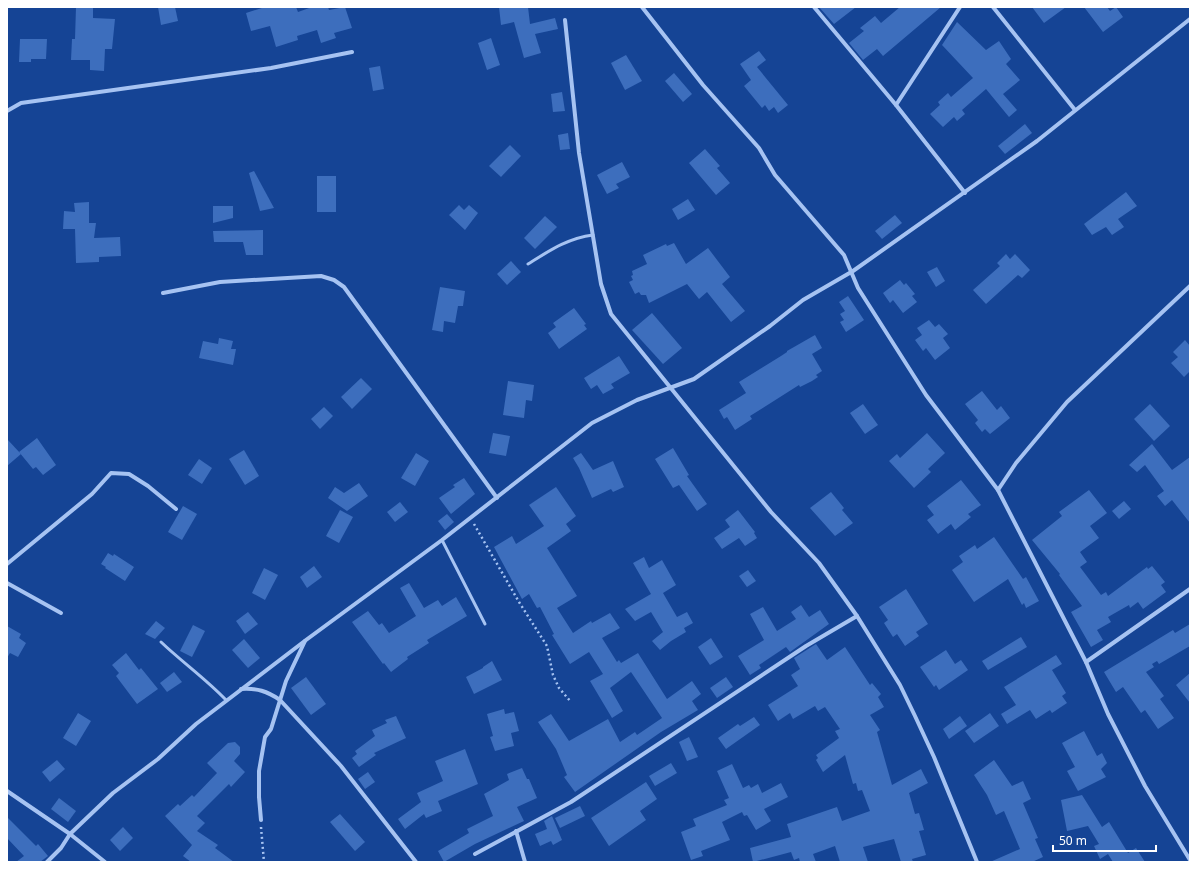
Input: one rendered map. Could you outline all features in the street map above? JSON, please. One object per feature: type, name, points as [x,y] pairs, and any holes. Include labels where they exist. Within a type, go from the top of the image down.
[{"type":"street","points":[[642,7],[703,85],[760,148],[775,175],[844,255],[853,272],[858,288],[926,395],[998,490],[1086,662],[1108,714],[1145,786],[1190,860]]},
{"type":"street","points":[[814,7],[896,105],[965,193]]},
{"type":"street","points":[[896,105],[960,7]]},
{"type":"street","points":[[993,7],[1075,110]]},
{"type":"street","points":[[47,862],[61,848],[70,834],[113,793],[158,759],[196,724],[240,689],[471,518],[592,423],[637,400],[694,379],[770,326],[803,300],[853,272],[1037,141],[1190,19]]},
{"type":"street","points":[[565,20],[579,153],[601,284],[611,314],[771,512],[819,563],[857,616],[900,685],[934,757],[977,862]]},
{"type":"street","points":[[7,111],[21,102],[271,68],[352,52]]},
{"type":"street","points":[[163,292],[220,282],[321,276],[334,280],[344,287],[497,498]]},
{"type":"street","points":[[998,490],[1016,463],[1067,402],[1190,286]]},
{"type":"street","points":[[7,564],[92,494],[111,473],[129,474],[148,486],[176,509]]},
{"type":"street","points":[[7,583],[61,613]]},
{"type":"street","points":[[1086,662],[1190,589]]},
{"type":"street","points":[[475,854],[571,802],[806,646],[857,616]]},
{"type":"street","points":[[261,820],[259,770],[265,737],[271,729],[286,681],[306,640]]},
{"type":"street","points":[[240,689],[255,688],[268,692],[280,700],[341,766],[416,862]]},
{"type":"street","points":[[7,791],[70,834],[105,862]]},
{"type":"street","points":[[516,831],[525,862]]},
{"type":"lane","points":[[528,264],[557,246],[577,237],[593,235]]},
{"type":"lane","points":[[442,540],[485,624]]},
{"type":"lane","points":[[161,642],[208,682],[226,700]]},
{"type":"path","points":[[471,518],[519,602],[547,646],[553,675],[559,688],[571,702]]},
{"type":"path","points":[[261,820],[264,862]]},
{"type":"building","points":[[76,7],[93,7],[93,18],[115,19],[112,49],[105,49],[104,71],[90,70],[90,60],[71,60],[72,39],[75,39]]},
{"type":"building","points":[[158,7],[175,7],[178,21],[161,25]]},
{"type":"building","points":[[265,7],[296,7],[298,12],[312,7],[328,7],[329,10],[345,7],[352,28],[334,33],[336,38],[321,43],[317,30],[297,36],[298,40],[276,47],[270,26],[251,31],[246,13]]},
{"type":"building","points":[[499,7],[528,7],[530,24],[555,18],[558,29],[535,34],[541,53],[524,58],[514,22],[501,25]]},
{"type":"building","points":[[819,7],[856,7],[834,24]]},
{"type":"building","points":[[900,7],[941,7],[883,56],[877,49],[863,60],[849,43],[864,31],[860,28],[875,16],[881,23]]},
{"type":"building","points":[[1032,7],[1066,7],[1044,23]]},
{"type":"building","points":[[1084,7],[1107,7],[1110,11],[1116,7],[1123,17],[1103,32]]},
{"type":"building","points":[[957,22],[986,50],[999,41],[1011,59],[1006,64],[1020,80],[1003,94],[1017,110],[1009,117],[986,89],[962,110],[965,114],[957,121],[954,117],[943,127],[930,114],[940,105],[938,102],[948,93],[951,97],[973,78],[942,45]]},
{"type":"building","points":[[491,38],[500,65],[487,70],[478,43]]},
{"type":"building","points":[[20,39],[47,39],[46,59],[31,59],[31,62],[19,62]]},
{"type":"building","points":[[759,51],[766,60],[757,67],[788,105],[778,113],[774,107],[769,111],[765,105],[762,108],[744,86],[751,80],[740,64]]},
{"type":"building","points":[[626,55],[642,81],[625,90],[611,63]]},
{"type":"building","points":[[380,66],[384,89],[373,91],[369,68]]},
{"type":"building","points":[[674,73],[692,94],[683,102],[665,81]]},
{"type":"building","points":[[562,92],[565,111],[553,112],[551,94]]},
{"type":"building","points":[[1025,124],[1032,133],[1005,154],[998,146]]},
{"type":"building","points":[[568,133],[570,149],[560,150],[558,135]]},
{"type":"building","points":[[510,145],[521,156],[501,177],[489,166]]},
{"type":"building","points":[[705,149],[720,166],[717,168],[730,183],[716,195],[689,163]]},
{"type":"building","points":[[622,162],[630,177],[616,184],[619,188],[607,194],[597,175]]},
{"type":"building","points":[[254,171],[274,208],[260,211],[249,173]]},
{"type":"building","points":[[317,176],[336,176],[336,212],[317,212]]},
{"type":"building","points":[[1126,192],[1137,206],[1118,219],[1124,227],[1112,235],[1106,227],[1092,235],[1084,224]]},
{"type":"building","points":[[688,199],[695,210],[678,220],[672,209]]},
{"type":"building","points":[[89,202],[89,223],[96,223],[94,238],[120,237],[121,256],[99,257],[99,262],[76,263],[75,229],[63,229],[64,211],[75,212],[74,203]]},
{"type":"building","points":[[459,205],[464,210],[469,205],[478,213],[465,230],[449,215]]},
{"type":"building","points":[[213,206],[233,206],[233,218],[213,223]]},
{"type":"building","points":[[895,215],[902,223],[882,239],[875,231]]},
{"type":"building","points":[[545,216],[557,227],[535,249],[524,238]]},
{"type":"building","points":[[263,230],[263,255],[246,255],[243,242],[214,242],[213,231]]},
{"type":"building","points":[[674,243],[686,264],[708,248],[730,277],[722,284],[745,311],[731,322],[707,292],[699,299],[687,284],[649,303],[646,295],[641,295],[639,292],[635,294],[629,282],[633,280],[631,276],[633,275],[632,271],[647,264],[643,255],[666,244],[667,246]]},
{"type":"building","points":[[1006,254],[1010,259],[1015,254],[1030,270],[1022,278],[1018,275],[986,304],[973,290],[1000,266],[997,263]]},
{"type":"building","points":[[511,261],[521,272],[507,285],[497,274]]},
{"type":"building","points":[[937,267],[945,281],[936,287],[927,272]]},
{"type":"building","points":[[900,280],[904,285],[906,283],[915,294],[912,296],[917,302],[903,313],[893,300],[890,303],[883,293]]},
{"type":"building","points":[[440,287],[465,291],[463,306],[458,306],[455,323],[444,321],[443,332],[432,330]]},
{"type":"building","points":[[848,296],[864,320],[846,332],[840,322],[844,320],[840,314],[845,311],[839,302]]},
{"type":"building","points":[[574,308],[586,324],[584,325],[587,329],[559,349],[548,333],[556,327],[553,323]]},
{"type":"building","points":[[652,313],[682,348],[663,364],[632,330]]},
{"type":"building","points":[[929,320],[935,327],[939,324],[948,334],[943,338],[950,348],[935,360],[926,348],[923,351],[915,340],[922,335],[917,328]]},
{"type":"building","points":[[815,335],[822,348],[812,354],[822,371],[816,375],[818,377],[800,387],[799,385],[750,416],[752,419],[735,430],[727,417],[724,419],[719,410],[746,393],[739,382]]},
{"type":"building","points":[[219,338],[233,341],[231,349],[236,349],[233,365],[199,358],[203,341],[218,344]]},
{"type":"building","points":[[1185,340],[1190,346],[1190,371],[1184,377],[1171,363],[1178,357],[1173,352]]},
{"type":"building","points":[[619,356],[630,373],[611,384],[614,388],[603,394],[597,385],[591,389],[584,378]]},
{"type":"building","points":[[361,378],[372,389],[352,409],[341,397]]},
{"type":"building","points":[[508,381],[534,385],[532,401],[526,400],[524,418],[503,415]]},
{"type":"building","points":[[982,391],[997,410],[1001,406],[1010,418],[990,434],[985,429],[982,432],[975,423],[978,420],[965,404]]},
{"type":"building","points":[[863,404],[878,425],[865,434],[850,413]]},
{"type":"building","points":[[1150,404],[1170,426],[1154,441],[1134,419]]},
{"type":"building","points":[[324,407],[333,416],[320,429],[311,419]]},
{"type":"building","points":[[493,433],[510,436],[506,456],[489,453]]},
{"type":"building","points":[[927,433],[945,453],[928,469],[931,472],[914,488],[889,461],[897,454],[900,458]]},
{"type":"building","points":[[37,438],[56,465],[43,475],[36,467],[33,469],[19,452]]},
{"type":"building","points":[[7,439],[21,454],[7,466]]},
{"type":"building","points":[[1152,444],[1172,470],[1190,457],[1190,523],[1172,500],[1165,506],[1157,496],[1164,491],[1145,465],[1137,472],[1129,465]]},
{"type":"building","points":[[673,448],[689,475],[687,476],[707,504],[697,511],[679,485],[673,488],[655,459]]},
{"type":"building","points":[[244,450],[259,476],[245,485],[229,459]]},
{"type":"building","points":[[416,453],[429,461],[415,486],[401,478]]},
{"type":"building","points":[[581,453],[593,470],[613,461],[624,487],[613,492],[611,489],[592,498],[573,458]]},
{"type":"building","points":[[199,459],[212,468],[202,484],[188,475]]},
{"type":"building","points":[[464,478],[475,494],[451,514],[439,498],[455,487],[453,485]]},
{"type":"building","points":[[961,480],[981,505],[968,514],[971,517],[955,530],[951,524],[938,534],[927,520],[934,515],[927,506]]},
{"type":"building","points":[[359,483],[368,496],[347,511],[328,498],[335,487],[344,493]]},
{"type":"building","points":[[556,487],[576,516],[566,524],[571,531],[547,548],[577,596],[557,608],[573,633],[591,621],[592,623],[610,613],[620,628],[602,638],[617,662],[619,660],[621,663],[638,653],[667,699],[692,681],[701,694],[692,701],[698,710],[661,732],[575,792],[564,777],[567,775],[556,749],[538,722],[551,714],[569,741],[608,719],[620,742],[635,732],[637,735],[662,718],[631,672],[610,688],[623,711],[612,718],[590,681],[603,674],[589,652],[570,664],[552,635],[554,634],[540,607],[537,608],[529,594],[522,599],[494,547],[512,536],[516,544],[544,526],[529,505]]},
{"type":"building","points":[[1089,490],[1107,513],[1090,526],[1099,538],[1080,552],[1087,562],[1080,567],[1101,595],[1106,592],[1108,596],[1147,567],[1148,569],[1152,566],[1165,582],[1161,585],[1166,592],[1143,609],[1138,602],[1130,608],[1129,605],[1108,617],[1111,622],[1097,630],[1103,640],[1091,647],[1071,612],[1082,606],[1059,575],[1060,574],[1032,540],[1062,516],[1059,512]]},
{"type":"building","points":[[831,492],[844,508],[842,510],[853,523],[835,536],[810,508]]},
{"type":"building","points":[[1124,501],[1131,509],[1119,519],[1112,511]]},
{"type":"building","points":[[400,502],[408,512],[395,522],[387,512]]},
{"type":"building","points":[[183,506],[197,514],[182,540],[168,532]]},
{"type":"building","points":[[340,510],[353,517],[339,543],[326,536]]},
{"type":"building","points":[[738,510],[755,532],[754,533],[757,538],[745,546],[739,538],[722,549],[714,538],[730,527],[725,520]]},
{"type":"building","points":[[447,514],[454,522],[445,530],[438,521]]},
{"type":"building","points":[[994,537],[1023,579],[1026,577],[1039,601],[1026,608],[1024,603],[1022,605],[1008,579],[974,602],[952,570],[963,562],[959,556],[975,545],[977,549]]},
{"type":"building","points":[[108,553],[113,556],[114,554],[134,567],[125,581],[101,564]]},
{"type":"building","points":[[644,557],[649,568],[662,560],[676,585],[663,593],[677,617],[687,612],[693,623],[684,628],[686,632],[660,650],[652,641],[663,632],[651,612],[635,621],[625,609],[651,594],[633,563]]},
{"type":"building","points":[[314,566],[322,577],[307,588],[300,577]]},
{"type":"building","points":[[264,568],[278,575],[265,600],[252,593]]},
{"type":"building","points":[[748,570],[756,581],[747,587],[739,576]]},
{"type":"building","points":[[409,583],[424,608],[438,600],[442,606],[456,597],[467,616],[427,640],[429,643],[407,657],[408,659],[391,672],[384,663],[383,664],[352,622],[368,611],[379,625],[382,623],[389,633],[416,616],[400,588]]},
{"type":"building","points":[[906,589],[928,624],[916,632],[919,636],[905,646],[897,634],[893,637],[884,623],[888,620],[879,607]]},
{"type":"building","points":[[801,605],[809,617],[820,610],[829,624],[790,652],[786,647],[759,665],[761,668],[750,675],[738,656],[764,640],[750,614],[763,607],[777,631],[796,619],[791,612]]},
{"type":"building","points":[[248,612],[258,624],[245,634],[236,621]]},
{"type":"building","points":[[156,621],[165,628],[155,639],[145,634]]},
{"type":"building","points":[[1190,624],[1190,646],[1159,664],[1157,661],[1152,664],[1154,667],[1146,672],[1164,696],[1160,699],[1174,718],[1158,729],[1145,710],[1141,713],[1123,687],[1116,692],[1104,672],[1173,630],[1175,633]]},
{"type":"building","points":[[193,625],[205,631],[192,657],[180,651]]},
{"type":"building","points":[[7,626],[21,634],[19,638],[26,643],[18,657],[10,653],[7,658]]},
{"type":"building","points":[[1021,637],[1027,647],[988,670],[982,661]]},
{"type":"building","points":[[711,638],[723,657],[710,665],[698,647]]},
{"type":"building","points":[[244,639],[260,658],[248,668],[232,650]]},
{"type":"building","points":[[816,644],[827,660],[845,647],[870,685],[872,683],[881,694],[878,697],[884,707],[870,715],[880,730],[877,732],[892,785],[921,769],[928,783],[909,793],[915,814],[919,813],[924,830],[919,831],[926,855],[912,859],[913,862],[901,862],[894,839],[863,847],[868,862],[840,862],[835,846],[813,854],[816,862],[800,862],[799,858],[794,860],[791,852],[753,862],[750,848],[791,837],[787,824],[837,807],[842,821],[870,811],[862,790],[858,791],[856,783],[853,784],[845,755],[823,772],[816,760],[818,758],[816,755],[839,738],[835,731],[840,729],[825,707],[818,711],[815,706],[793,719],[790,713],[778,721],[768,705],[798,686],[791,675],[800,669],[794,658]]},
{"type":"building","points":[[946,650],[955,664],[961,660],[968,670],[939,690],[936,685],[934,687],[920,667]]},
{"type":"building","points":[[126,653],[139,670],[141,668],[158,689],[137,704],[116,676],[119,673],[112,665]]},
{"type":"building","points":[[1056,655],[1062,664],[1052,670],[1066,693],[1062,696],[1067,703],[1052,713],[1050,710],[1036,719],[1030,710],[1007,724],[1001,714],[1016,705],[1004,687]]},
{"type":"building","points":[[492,661],[502,680],[474,694],[466,677],[483,668]]},
{"type":"building","points":[[174,672],[182,682],[167,692],[160,683]]},
{"type":"building","points":[[1190,673],[1190,703],[1176,685]]},
{"type":"building","points":[[306,677],[326,704],[311,715],[291,688]]},
{"type":"building","points":[[726,677],[733,687],[717,698],[710,688]]},
{"type":"building","points":[[504,709],[505,714],[514,712],[519,731],[511,733],[514,746],[495,751],[490,737],[493,736],[487,714]]},
{"type":"building","points":[[78,713],[91,721],[76,746],[63,738]]},
{"type":"building","points":[[990,713],[999,726],[974,743],[965,731]]},
{"type":"building","points":[[396,716],[406,738],[374,753],[376,755],[359,767],[352,758],[357,754],[355,751],[375,736],[372,730],[387,723],[385,720]]},
{"type":"building","points":[[960,716],[967,726],[949,739],[943,729]]},
{"type":"building","points":[[754,717],[760,725],[726,749],[718,738],[738,724],[740,726]]},
{"type":"building","points":[[1084,731],[1097,756],[1102,753],[1107,763],[1101,769],[1106,777],[1078,791],[1067,771],[1075,767],[1062,743]]},
{"type":"building","points":[[689,737],[698,757],[687,761],[679,742]]},
{"type":"building","points":[[235,742],[240,747],[240,754],[234,761],[245,772],[231,787],[229,784],[197,816],[205,823],[197,831],[218,845],[215,848],[234,862],[191,862],[183,856],[192,845],[165,816],[178,804],[180,806],[192,795],[194,797],[217,773],[207,763],[228,743]]},
{"type":"building","points":[[465,749],[478,784],[438,801],[442,811],[426,818],[424,814],[405,829],[398,819],[421,802],[417,793],[443,781],[435,761]]},
{"type":"building","points":[[57,760],[65,769],[50,782],[42,772]]},
{"type":"building","points":[[994,760],[1012,786],[1023,781],[1031,799],[1023,803],[1038,838],[1035,839],[1043,857],[1032,862],[990,862],[1020,849],[1004,811],[996,815],[987,795],[974,775]]},
{"type":"building","points":[[671,763],[677,773],[655,786],[649,776]]},
{"type":"building","points":[[732,764],[743,788],[749,785],[751,788],[758,784],[762,793],[781,783],[788,797],[764,809],[771,821],[756,830],[747,815],[744,816],[742,812],[722,822],[730,840],[701,851],[703,856],[691,860],[681,832],[696,826],[693,819],[727,805],[724,800],[729,798],[717,771]]},
{"type":"building","points":[[522,768],[527,779],[529,779],[537,798],[517,807],[524,821],[475,844],[444,862],[438,851],[469,833],[467,829],[493,816],[484,794],[509,780],[507,774]]},
{"type":"building","points":[[368,772],[375,782],[365,789],[358,779]]},
{"type":"building","points":[[646,782],[657,799],[640,811],[646,820],[609,846],[591,818]]},
{"type":"building","points":[[1082,795],[1102,827],[1109,822],[1128,853],[1136,848],[1145,862],[1113,862],[1108,854],[1100,859],[1094,846],[1099,844],[1088,826],[1067,831],[1061,800]]},
{"type":"building","points":[[59,798],[76,811],[68,822],[51,809]]},
{"type":"building","points":[[580,806],[585,816],[560,828],[555,818]]},
{"type":"building","points":[[340,814],[365,842],[355,851],[330,822]]},
{"type":"building","points":[[552,816],[562,840],[553,845],[551,841],[540,846],[535,834],[547,829],[544,821]]},
{"type":"building","points":[[7,817],[36,846],[38,844],[48,856],[40,862],[16,862],[24,856],[7,838]]},
{"type":"building","points":[[123,827],[133,838],[120,851],[110,840]]}]
